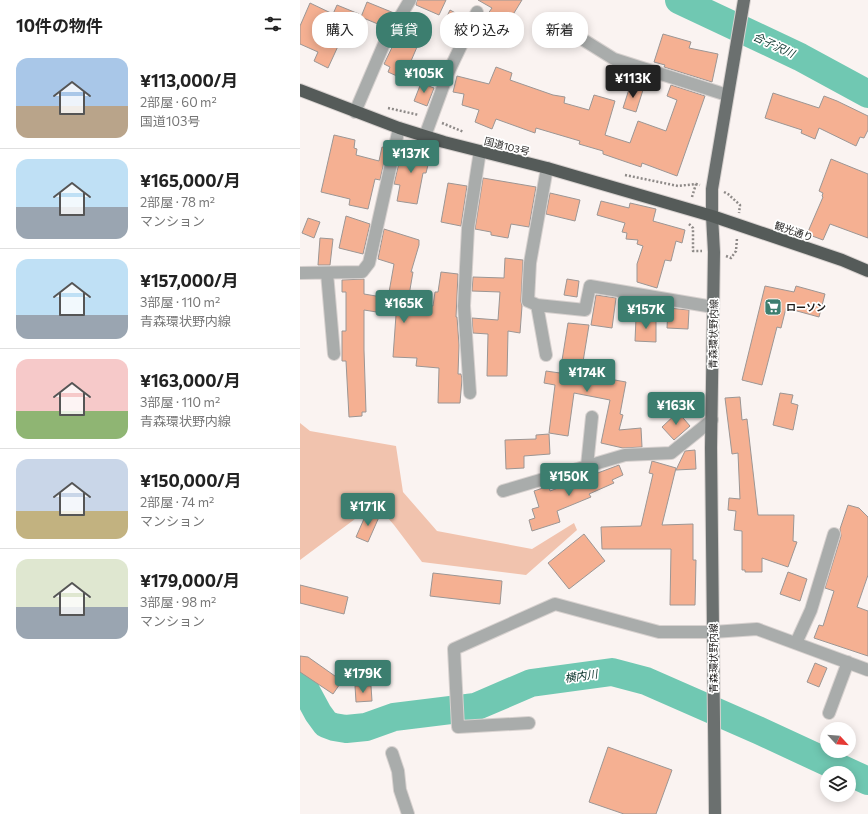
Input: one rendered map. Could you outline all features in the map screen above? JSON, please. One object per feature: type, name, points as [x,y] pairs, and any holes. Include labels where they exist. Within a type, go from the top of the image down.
[{"type":"highway","name":"国道103号","points":[[300,90],[355,112],[425,136],[547,168],[712,216]]},
{"type":"highway","name":"観光通り","points":[[712,216],[842,260],[868,271]]},
{"type":"main road","name":"青森環状野内線","points":[[715,814],[712,420],[714,252],[712,189],[743,4]]},
{"type":"street","points":[[355,112],[384,44],[410,0]]},
{"type":"street","points":[[588,43],[614,59],[727,95]]},
{"type":"street","points":[[425,136],[448,73],[460,48]]},
{"type":"street","points":[[300,273],[362,272],[369,262],[399,128]]},
{"type":"street","points":[[470,393],[464,306],[468,228],[480,151]]},
{"type":"street","points":[[547,168],[530,263],[528,301],[537,305],[585,310],[590,286],[713,307]]},
{"type":"street","points":[[327,273],[334,354]]},
{"type":"street","points":[[537,305],[546,355]]},
{"type":"street","points":[[587,466],[592,417]]},
{"type":"street","points":[[503,491],[625,454],[672,453],[712,420]]},
{"type":"street","points":[[796,643],[811,610],[834,534]]},
{"type":"street","points":[[529,724],[458,727],[454,649],[555,604],[659,632],[713,632],[757,629],[868,670]]},
{"type":"street","points":[[829,713],[848,662]]},
{"type":"street","points":[[392,753],[398,770],[400,790],[408,814]]},
{"type":"shaded area","points":[[300,423],[310,431],[396,446],[403,492],[437,531],[532,549],[574,523],[577,530],[526,575],[422,562],[394,525],[369,496],[359,516],[300,560]]},
{"type":"building","points":[[417,0],[446,0],[439,15],[416,5]]},
{"type":"building","points":[[478,0],[522,0],[515,12],[489,12],[492,8]]},
{"type":"building","points":[[367,2],[392,12],[376,12],[376,23],[368,20],[368,12],[363,12]]},
{"type":"building","points":[[310,3],[329,12],[312,12],[312,48],[337,48],[328,68],[314,61],[318,52],[300,44],[300,26]]},
{"type":"building","points":[[337,5],[354,12],[334,12]]},
{"type":"building","points":[[663,34],[691,42],[689,48],[718,54],[712,82],[664,67],[665,65],[654,62]]},
{"type":"building","points":[[392,48],[417,48],[411,61],[417,64],[408,81],[388,72],[390,67],[384,64]]},
{"type":"building","points":[[496,67],[512,73],[510,80],[553,95],[565,97],[564,103],[589,110],[594,95],[615,101],[605,135],[630,143],[638,121],[666,131],[677,100],[667,96],[671,85],[705,96],[677,176],[642,163],[641,167],[603,154],[603,151],[579,144],[580,141],[536,128],[535,133],[496,119],[492,129],[475,122],[479,110],[462,105],[464,94],[453,92],[457,76],[489,84]]},
{"type":"building","points":[[421,83],[434,88],[427,106],[414,101]]},
{"type":"building","points":[[630,86],[643,90],[636,112],[623,108]]},
{"type":"building","points":[[773,93],[819,108],[824,96],[837,101],[868,116],[868,130],[864,138],[860,137],[856,146],[819,128],[815,139],[801,133],[802,130],[765,118]]},
{"type":"building","points":[[334,135],[355,140],[354,148],[357,149],[356,155],[379,161],[382,147],[387,148],[380,180],[375,179],[368,209],[349,205],[350,199],[321,192]]},
{"type":"building","points":[[403,146],[431,153],[426,173],[423,173],[417,204],[397,201],[400,185],[394,184]]},
{"type":"building","points":[[831,159],[868,174],[868,238],[830,224],[823,240],[807,234],[823,197],[823,193],[819,191]]},
{"type":"building","points":[[483,178],[536,187],[529,227],[511,224],[508,238],[491,235],[491,232],[475,229]]},
{"type":"building","points":[[448,183],[467,186],[461,226],[441,222]]},
{"type":"building","points":[[550,193],[580,200],[575,221],[546,214]]},
{"type":"building","points":[[601,201],[629,208],[630,203],[656,209],[653,221],[685,230],[682,243],[676,241],[671,261],[665,260],[657,288],[637,282],[637,264],[643,246],[637,244],[638,240],[626,239],[627,233],[622,232],[625,223],[597,215]]},
{"type":"building","points":[[346,216],[370,224],[363,254],[339,248]]},
{"type":"building","points":[[308,218],[320,222],[314,238],[302,233]]},
{"type":"building","points":[[384,229],[419,240],[419,245],[411,272],[413,272],[408,301],[433,306],[435,292],[438,292],[441,272],[458,274],[456,317],[459,345],[458,374],[461,374],[462,379],[460,403],[438,403],[439,368],[416,366],[417,358],[393,357],[396,315],[364,310],[366,412],[362,412],[362,416],[349,417],[346,361],[342,361],[342,331],[346,331],[346,292],[342,292],[342,280],[364,279],[364,294],[388,298],[394,264],[378,259]]},
{"type":"building","points":[[320,238],[333,239],[330,265],[318,265]]},
{"type":"building","points":[[505,258],[523,260],[520,333],[508,331],[507,376],[487,376],[488,334],[473,333],[472,318],[498,320],[500,292],[472,291],[473,277],[504,278]]},
{"type":"building","points":[[567,279],[579,281],[577,297],[564,295]]},
{"type":"building","points":[[765,286],[794,292],[796,286],[825,294],[819,317],[786,308],[781,328],[777,327],[762,385],[742,380]]},
{"type":"building","points":[[596,295],[616,298],[612,328],[591,325]]},
{"type":"building","points":[[668,308],[689,310],[688,329],[667,328]]},
{"type":"building","points":[[636,318],[656,318],[656,342],[635,341]]},
{"type":"building","points":[[568,323],[589,325],[581,374],[626,382],[620,414],[623,415],[619,430],[641,428],[642,447],[623,448],[601,443],[610,400],[574,393],[568,436],[549,433],[555,385],[544,383],[546,371],[560,373]]},
{"type":"building","points":[[780,393],[793,395],[791,403],[798,405],[793,430],[773,425]]},
{"type":"building","points":[[740,397],[742,420],[747,419],[758,515],[794,515],[793,541],[797,542],[788,567],[762,558],[762,572],[745,572],[745,570],[742,570],[742,531],[734,530],[736,511],[728,510],[729,498],[740,499],[738,453],[732,454],[725,398]]},
{"type":"building","points":[[678,412],[690,426],[674,440],[662,427]]},
{"type":"building","points":[[549,434],[550,454],[524,456],[524,468],[506,469],[505,440],[536,439],[536,435]]},
{"type":"building","points":[[695,450],[696,469],[676,470],[685,451]]},
{"type":"building","points":[[652,461],[676,468],[662,525],[693,524],[693,560],[696,560],[695,605],[670,605],[671,549],[602,549],[601,527],[641,526],[653,474],[649,473]]},
{"type":"building","points":[[619,465],[623,475],[612,480],[614,483],[589,494],[591,497],[557,511],[560,522],[532,531],[529,520],[535,518],[532,509],[539,507],[534,491],[549,486],[550,491]]},
{"type":"building","points":[[848,505],[859,508],[868,517],[868,575],[857,607],[868,611],[868,656],[814,638],[819,625],[823,626],[834,591],[825,588],[841,536],[840,529]]},
{"type":"building","points":[[367,512],[379,517],[368,542],[356,537]]},
{"type":"building","points":[[584,534],[605,561],[569,589],[548,563]]},
{"type":"building","points":[[788,572],[807,579],[800,601],[780,594]]},
{"type":"building","points":[[433,573],[502,581],[500,604],[430,596]]},
{"type":"building","points":[[300,585],[348,597],[344,614],[300,603]]},
{"type":"building","points":[[300,656],[308,657],[342,681],[333,694],[300,672]]},
{"type":"building","points":[[815,663],[827,668],[819,687],[807,682]]},
{"type":"building","points":[[355,686],[371,686],[372,701],[356,702]]},
{"type":"building","points":[[608,747],[672,770],[656,814],[624,814],[589,802]]},
{"type":"waterway","name":"合子沢川","points":[[679,0],[800,57],[868,94]]},
{"type":"waterway","name":"横内川","points":[[300,686],[305,689],[318,713],[326,724],[346,729],[366,727],[394,717],[475,707],[531,683],[612,672],[646,681],[760,731],[868,781]]},
{"type":"place","name":"ローソン","points":[[773,307]]}]
